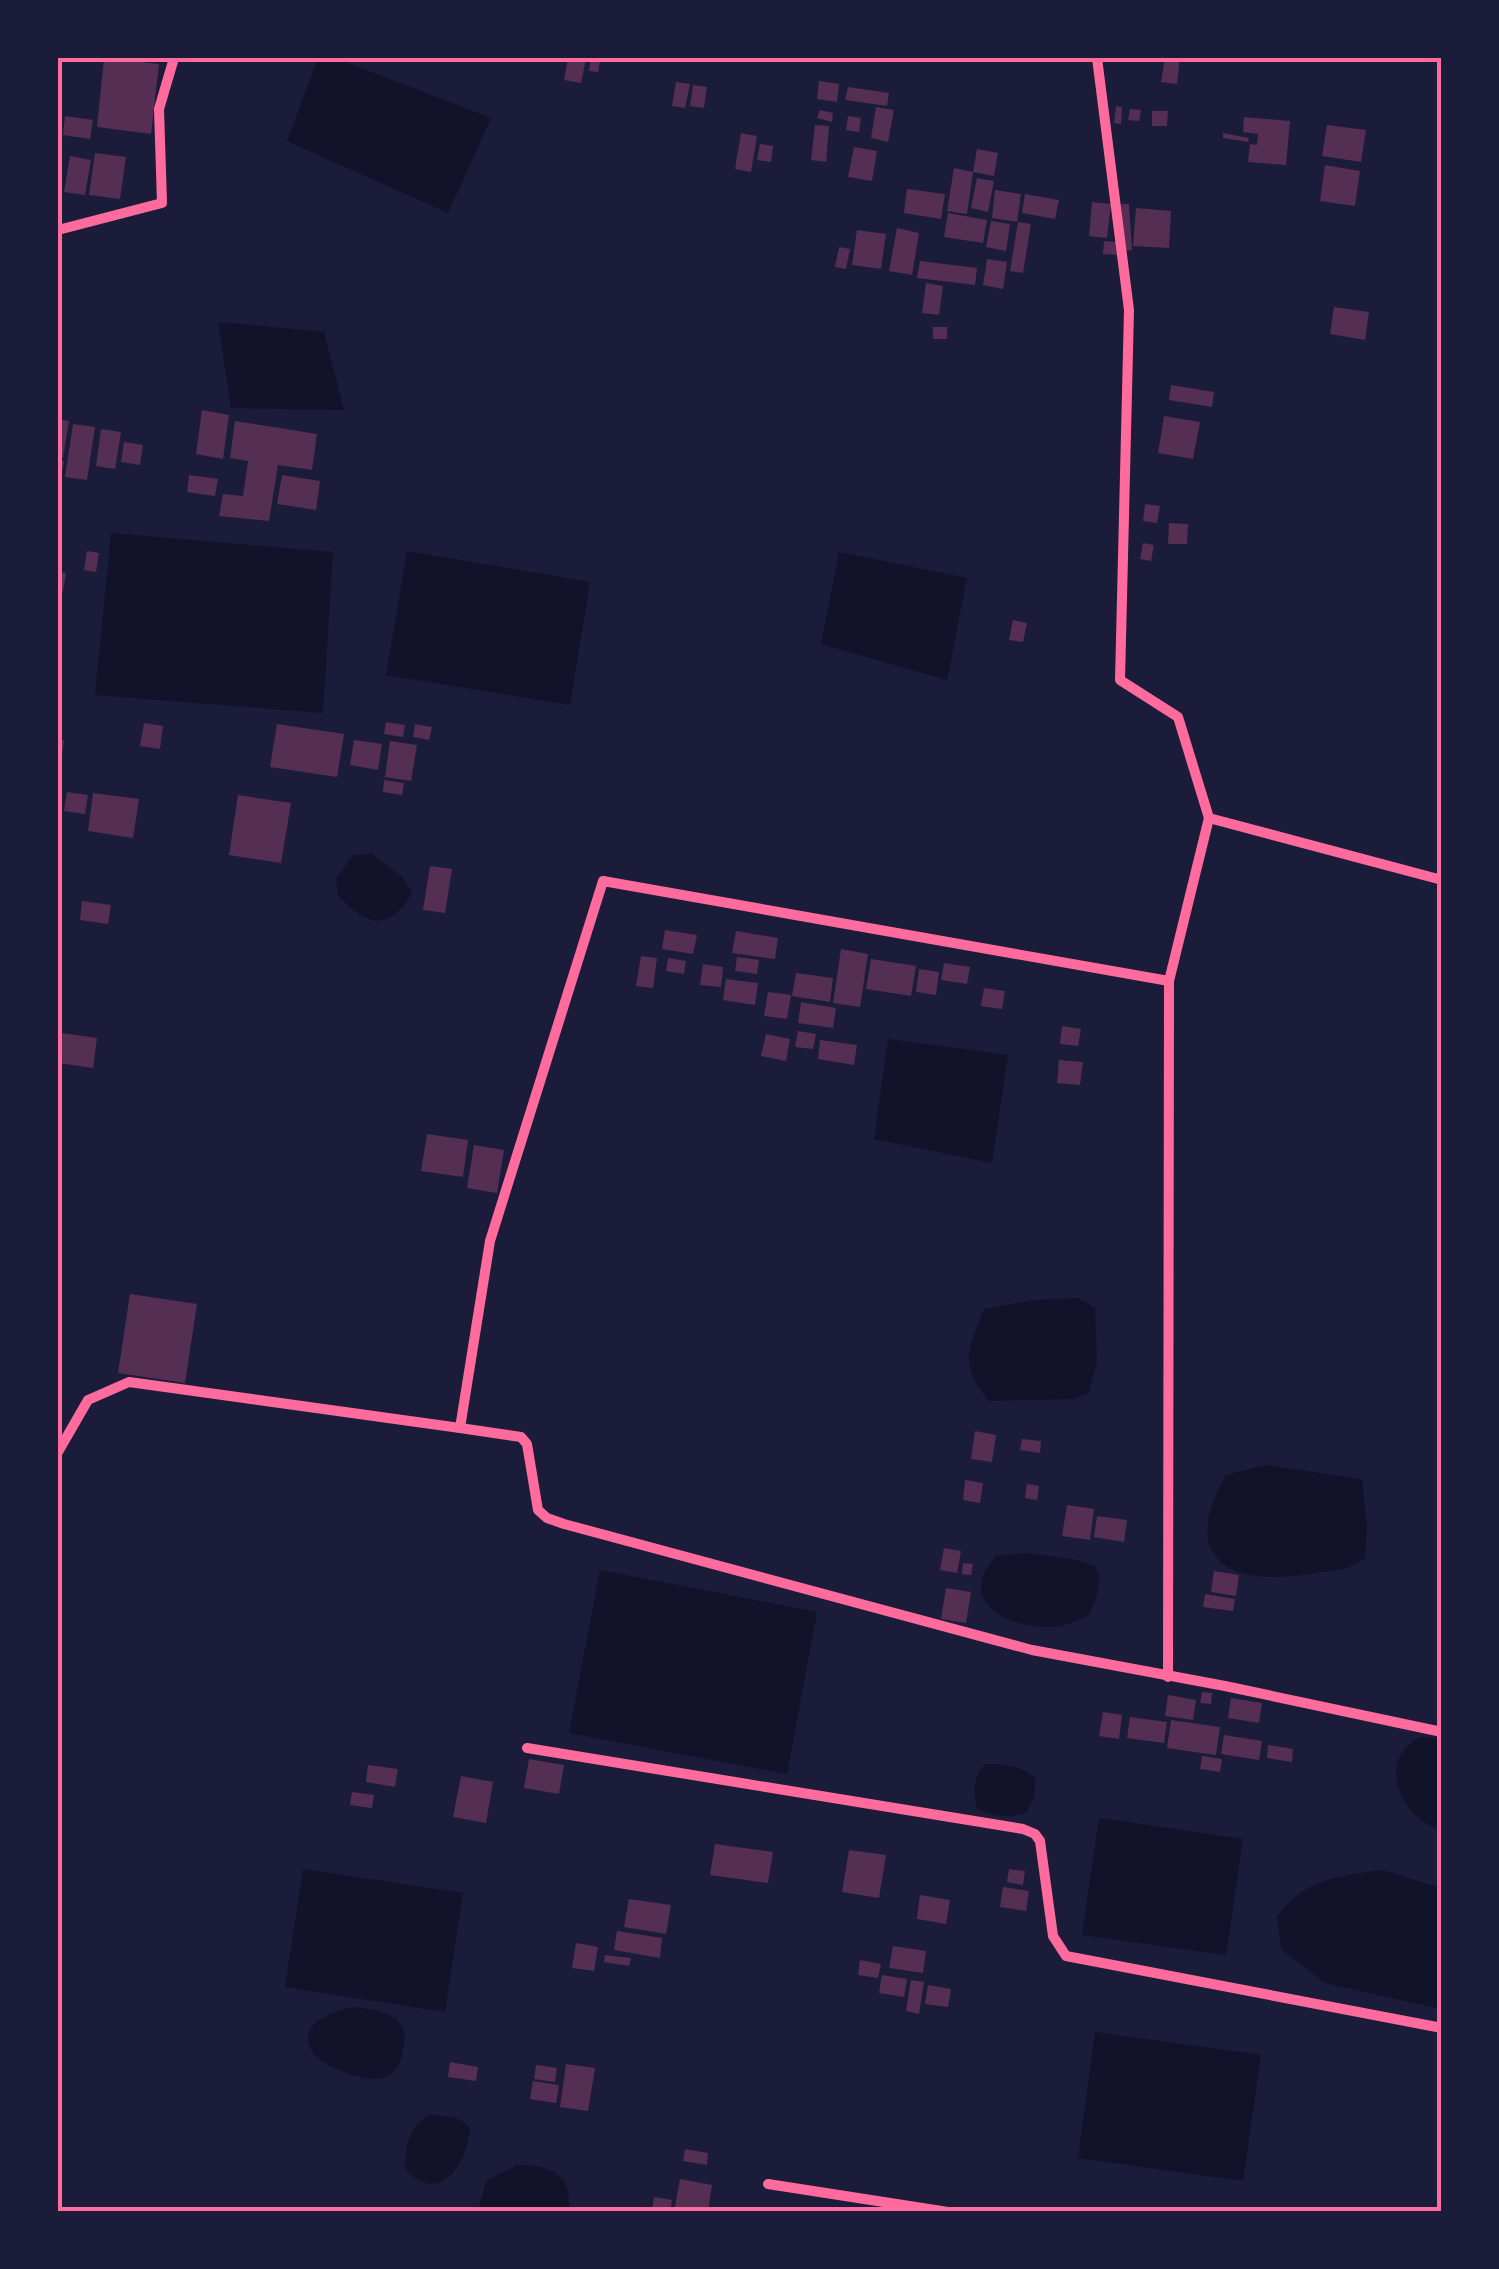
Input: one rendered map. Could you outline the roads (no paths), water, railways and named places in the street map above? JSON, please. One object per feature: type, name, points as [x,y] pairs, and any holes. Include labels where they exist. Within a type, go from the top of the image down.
[{"type":"street","points":[[58,230],[162,204],[159,110],[174,58]]},
{"type":"street","points":[[1097,58],[1128,310],[1120,680],[1178,717],[1208,818],[1170,980],[1168,1677]]},
{"type":"street","points":[[1208,818],[1442,880]]},
{"type":"street","points":[[460,1428],[490,1241],[603,882],[1170,980]]},
{"type":"street","points":[[58,1452],[88,1400],[129,1382],[521,1437],[527,1444],[538,1510],[547,1518],[1032,1650],[1442,1732]]},
{"type":"street","points":[[527,1748],[1023,1829],[1040,1841],[1053,1936],[1066,1956],[1442,2028]]},
{"type":"street","points":[[768,2184],[948,2212]]}]
